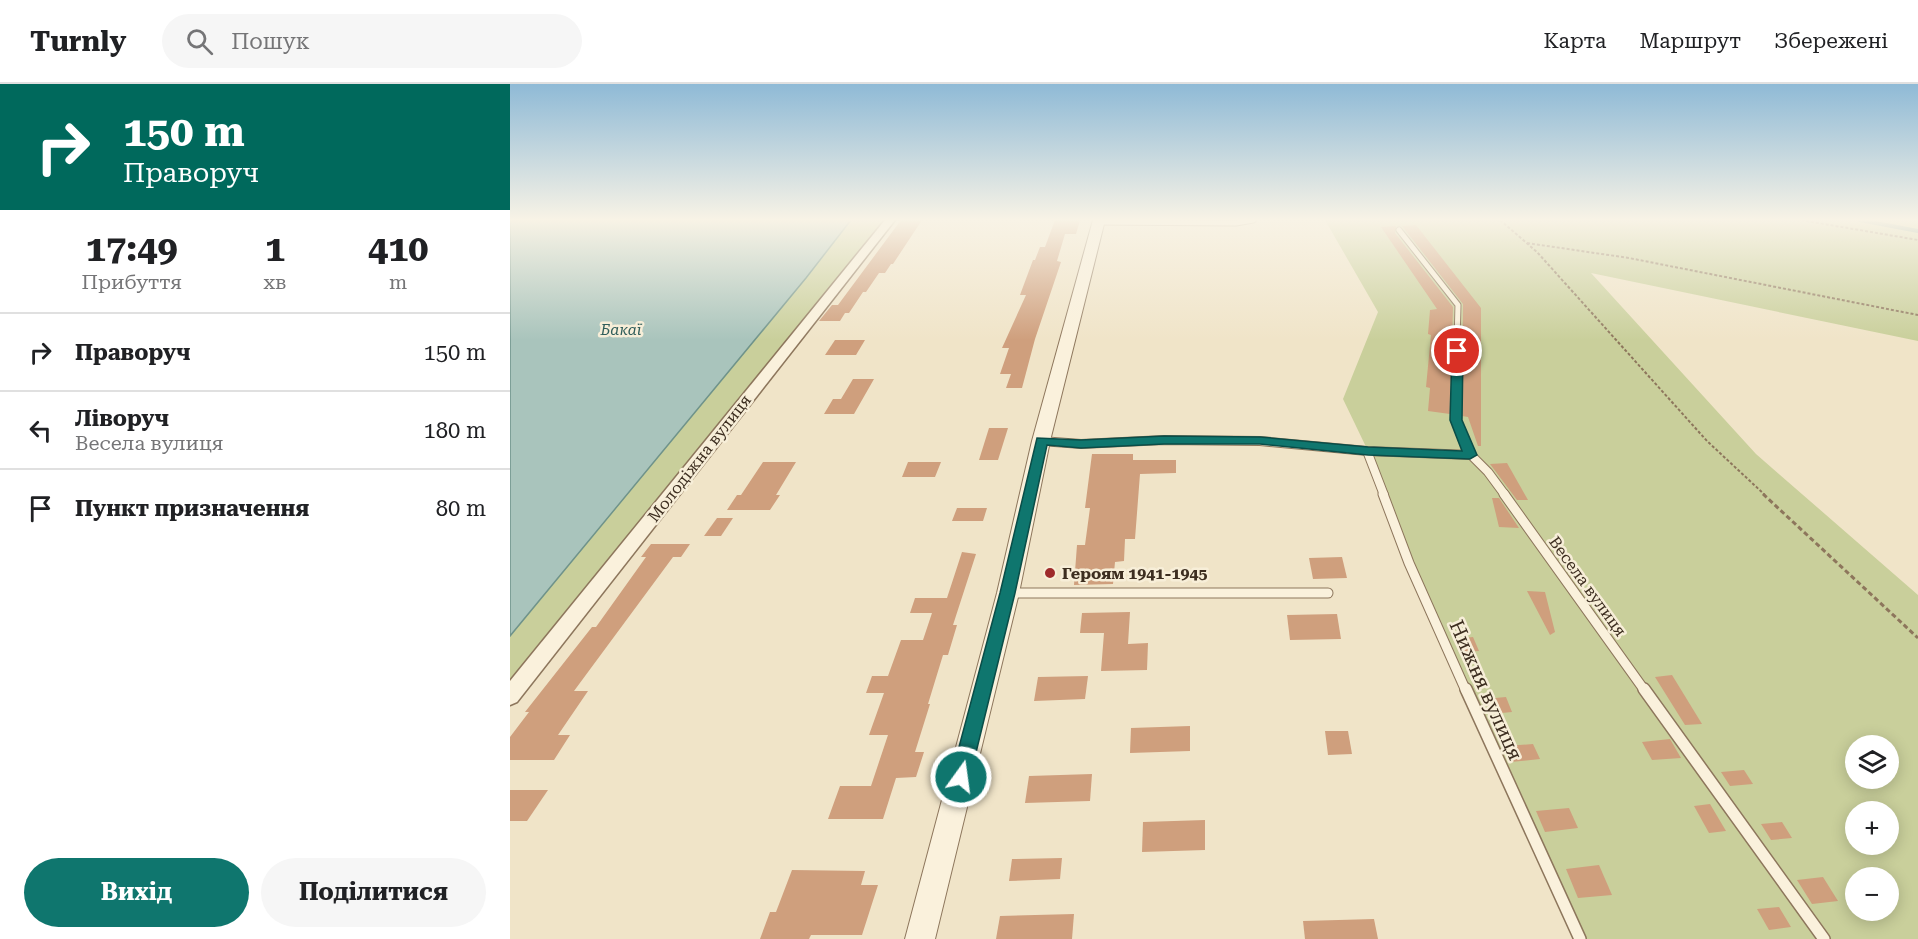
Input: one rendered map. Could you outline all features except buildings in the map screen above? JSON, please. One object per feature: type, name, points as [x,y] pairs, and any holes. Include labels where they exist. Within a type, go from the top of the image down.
[{"type":"street","name":"Молодіжна вулиця","points":[[510,696],[858,260]]},
{"type":"street","points":[[920,939],[1008,593],[1041,441],[1089,260]]},
{"type":"lane","name":"Весела вулиця","points":[[1423,260],[1458,305],[1456,420],[1470,455],[1495,481],[1824,939]]},
{"type":"lane","points":[[1041,441],[1081,444],[1164,440],[1260,441],[1368,451],[1470,455]]},
{"type":"lane","name":"Нижня вулиця","points":[[1368,451],[1409,563],[1554,886],[1581,939]]},
{"type":"lane","points":[[1008,593],[1328,593]]},
{"type":"path","points":[[1544,260],[1707,441],[1918,638]]},
{"type":"path","points":[[1639,260],[1918,315]]},
{"type":"green space","points":[[820,260],[858,260],[510,696],[510,636]]},
{"type":"green space","points":[[1348,260],[1918,260],[1918,341],[1591,273],[1756,454],[1918,595],[1918,939],[1580,939],[1409,563],[1368,451],[1343,399],[1378,312]]},
{"type":"water","name":"Бакаї","points":[[510,260],[820,260],[806,278],[510,636]]},
{"type":"place","name":"Героям 1941-1945","points":[[1050,573]]},
{"type":"route","points":[[961,777],[1008,593],[1041,441],[1081,444],[1164,440],[1297,442],[1368,451],[1470,455],[1456,420],[1457,351]]}]
